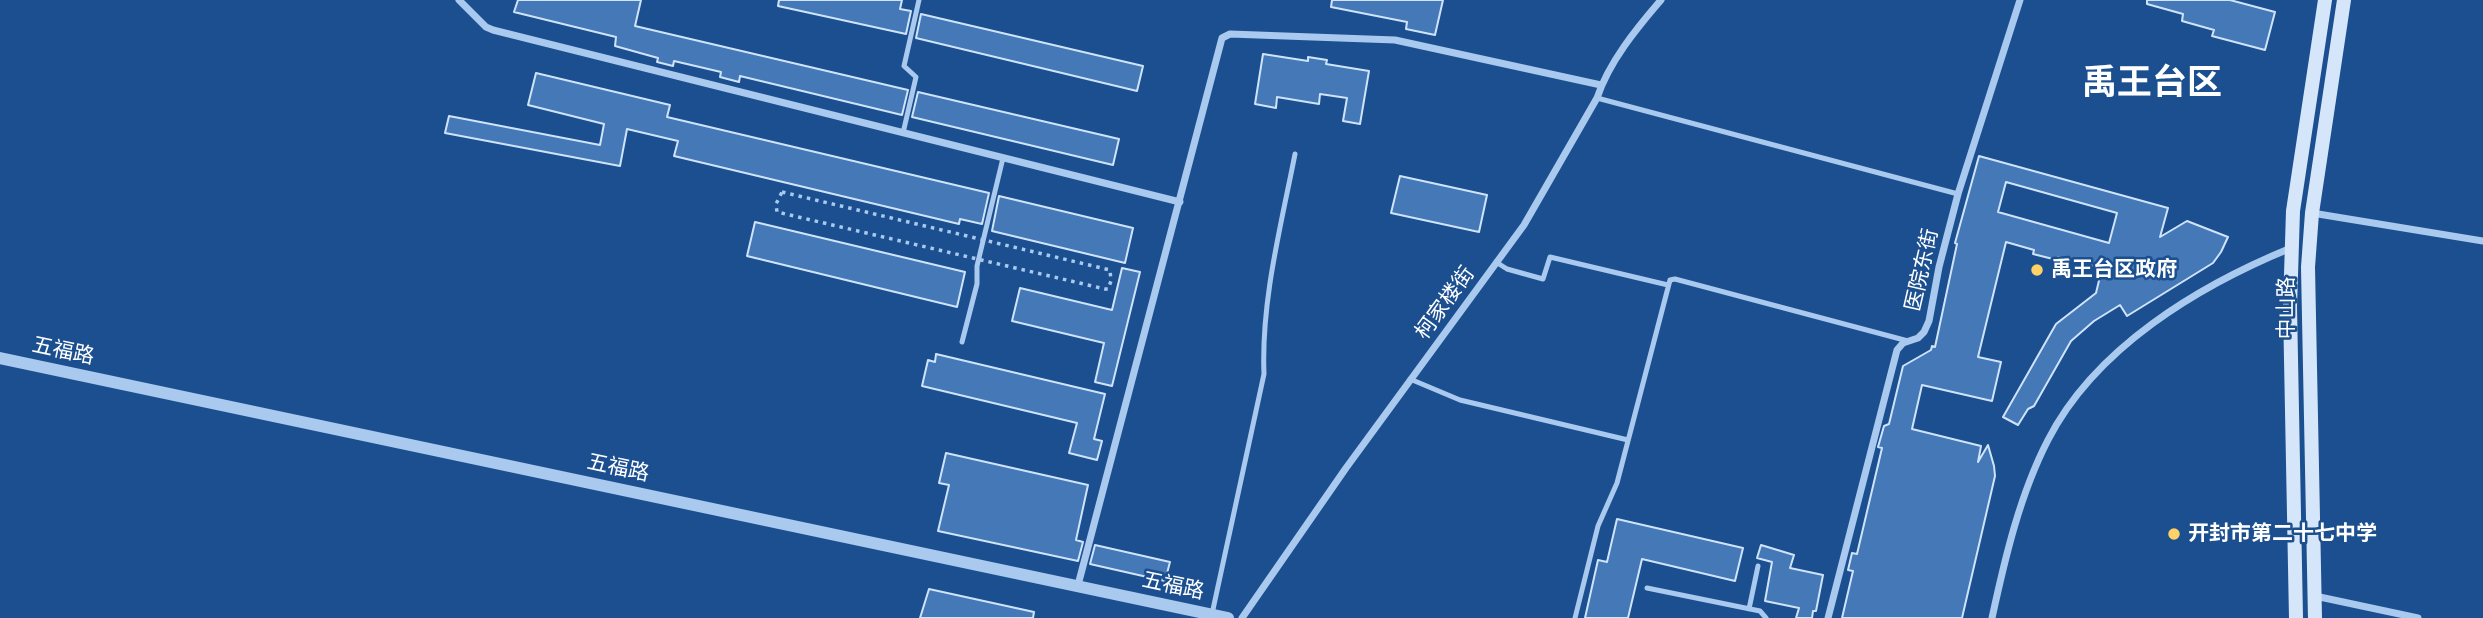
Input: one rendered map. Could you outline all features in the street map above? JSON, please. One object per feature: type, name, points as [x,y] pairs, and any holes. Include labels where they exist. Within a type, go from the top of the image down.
[{"type":"main road","name":"中山路","points":[[2296,618],[2290,307],[2293,211],[2325,0]]},
{"type":"main road","name":"中山路","points":[[2315,618],[2308,305],[2312,213],[2344,0]]},
{"type":"street","points":[[458,0],[486,27],[493,30],[1180,202]]},
{"type":"street","name":"柯家楼街","points":[[1242,618],[1410,379],[1524,225],[1618,56],[1661,0]]},
{"type":"street","name":"医院东街","points":[[1828,618],[1897,350],[1908,341],[1918,338],[1929,321],[1939,267],[1958,194],[2020,0]]},
{"type":"street","points":[[1078,585],[1222,38],[1230,34],[1395,40],[1601,85]]},
{"type":"street","points":[[2312,213],[2483,241]]},
{"type":"street","points":[[1992,618],[2011,542],[2034,470],[2065,412],[2089,380],[2124,346],[2171,312],[2242,268],[2292,248]]},
{"type":"street","name":"五福路","points":[[0,358],[1228,618]]},
{"type":"street","points":[[2314,596],[2418,618]]},
{"type":"lane","points":[[903,133],[916,77],[904,66],[919,0]]},
{"type":"lane","points":[[1597,98],[1958,194]]},
{"type":"lane","points":[[1212,614],[1264,374],[1262,345],[1295,154]]},
{"type":"lane","points":[[962,342],[1003,158]]},
{"type":"lane","points":[[1496,262],[1507,269],[1544,279],[1550,257],[1668,285]]},
{"type":"lane","points":[[1575,618],[1598,526],[1617,484],[1668,285],[1675,279],[1908,341]]},
{"type":"lane","points":[[1410,379],[1460,400],[1628,440]]},
{"type":"lane","points":[[1749,609],[1758,566]]},
{"type":"lane","points":[[1647,588],[1759,611],[1766,618]]},
{"type":"path","points":[[782,192],[1110,270],[1111,281],[1108,289],[1105,289],[979,259],[777,212],[776,204],[782,192]]},
{"type":"building","points":[[518,0],[641,0],[635,26],[908,90],[902,115],[740,76],[739,82],[720,77],[721,72],[674,61],[673,66],[657,62],[658,58],[615,46],[616,37],[514,12]]},
{"type":"building","points":[[779,0],[902,0],[900,9],[911,11],[906,34],[778,6]]},
{"type":"building","points":[[1332,0],[1443,0],[1435,35],[1406,29],[1407,22],[1331,7]]},
{"type":"building","points":[[2147,0],[2230,0],[2275,12],[2265,50],[2212,36],[2214,30],[2182,21],[2183,14],[2147,4]]},
{"type":"building","points":[[921,14],[1143,66],[1137,91],[916,38]]},
{"type":"building","points":[[1263,54],[1308,61],[1308,57],[1327,60],[1326,64],[1369,71],[1360,124],[1343,121],[1347,98],[1320,94],[1319,104],[1277,97],[1276,108],[1255,104]]},
{"type":"building","points":[[536,73],[670,105],[667,117],[989,193],[982,224],[960,219],[959,224],[674,156],[678,141],[627,129],[620,166],[445,133],[449,116],[600,145],[604,124],[528,105]]},
{"type":"building","points":[[918,92],[1119,139],[1113,165],[912,117]]},
{"type":"building","points":[[1979,156],[2168,208],[2160,237],[2187,221],[2228,237],[2213,263],[2127,316],[2120,305],[2094,321],[2071,341],[2034,406],[2028,409],[2018,425],[2003,417],[2056,324],[2096,293],[2102,268],[2033,254],[2034,250],[2006,242],[1978,357],[2001,362],[1992,401],[1922,385],[1912,429],[1981,446],[1978,462],[1988,445],[1994,466],[1995,476],[1962,618],[1842,618],[1853,571],[1848,570],[1852,553],[1857,554],[1882,448],[1878,447],[1884,426],[1889,424],[1903,366],[1931,350],[1932,346],[1935,347],[1957,244],[1955,243]],"holes":[[[2006,182],[2117,213],[2109,243],[1998,212]]]},
{"type":"building","points":[[1400,176],[1487,195],[1479,232],[1391,213]]},
{"type":"building","points":[[999,196],[1133,228],[1125,263],[992,231]]},
{"type":"building","points":[[755,222],[965,272],[957,307],[747,256]]},
{"type":"building","points":[[1122,268],[1140,272],[1112,386],[1095,382],[1104,343],[1012,321],[1020,288],[1112,310]]},
{"type":"building","points":[[936,354],[1105,394],[1094,439],[1102,441],[1097,460],[1069,453],[1077,423],[922,386],[928,360],[935,362]]},
{"type":"building","points":[[946,453],[1088,485],[1076,540],[1083,542],[1078,561],[938,531],[949,485],[939,483]]},
{"type":"building","points":[[1617,519],[1743,548],[1735,581],[1642,559],[1628,618],[1585,618],[1598,560],[1607,562]]},
{"type":"building","points":[[1095,545],[1170,562],[1165,581],[1090,564]]},
{"type":"building","points":[[1761,545],[1794,555],[1790,568],[1823,575],[1816,611],[1813,611],[1812,618],[1796,618],[1799,608],[1765,601],[1772,562],[1757,558]]},
{"type":"building","points":[[929,589],[1034,612],[1033,618],[920,618]]},
{"type":"place","name":"禹王台区政府","points":[[2037,270]]},
{"type":"place","name":"开封市第二十七中学","points":[[2174,534]]},
{"type":"district","name":"禹王台区","points":[[2152,83]]}]
